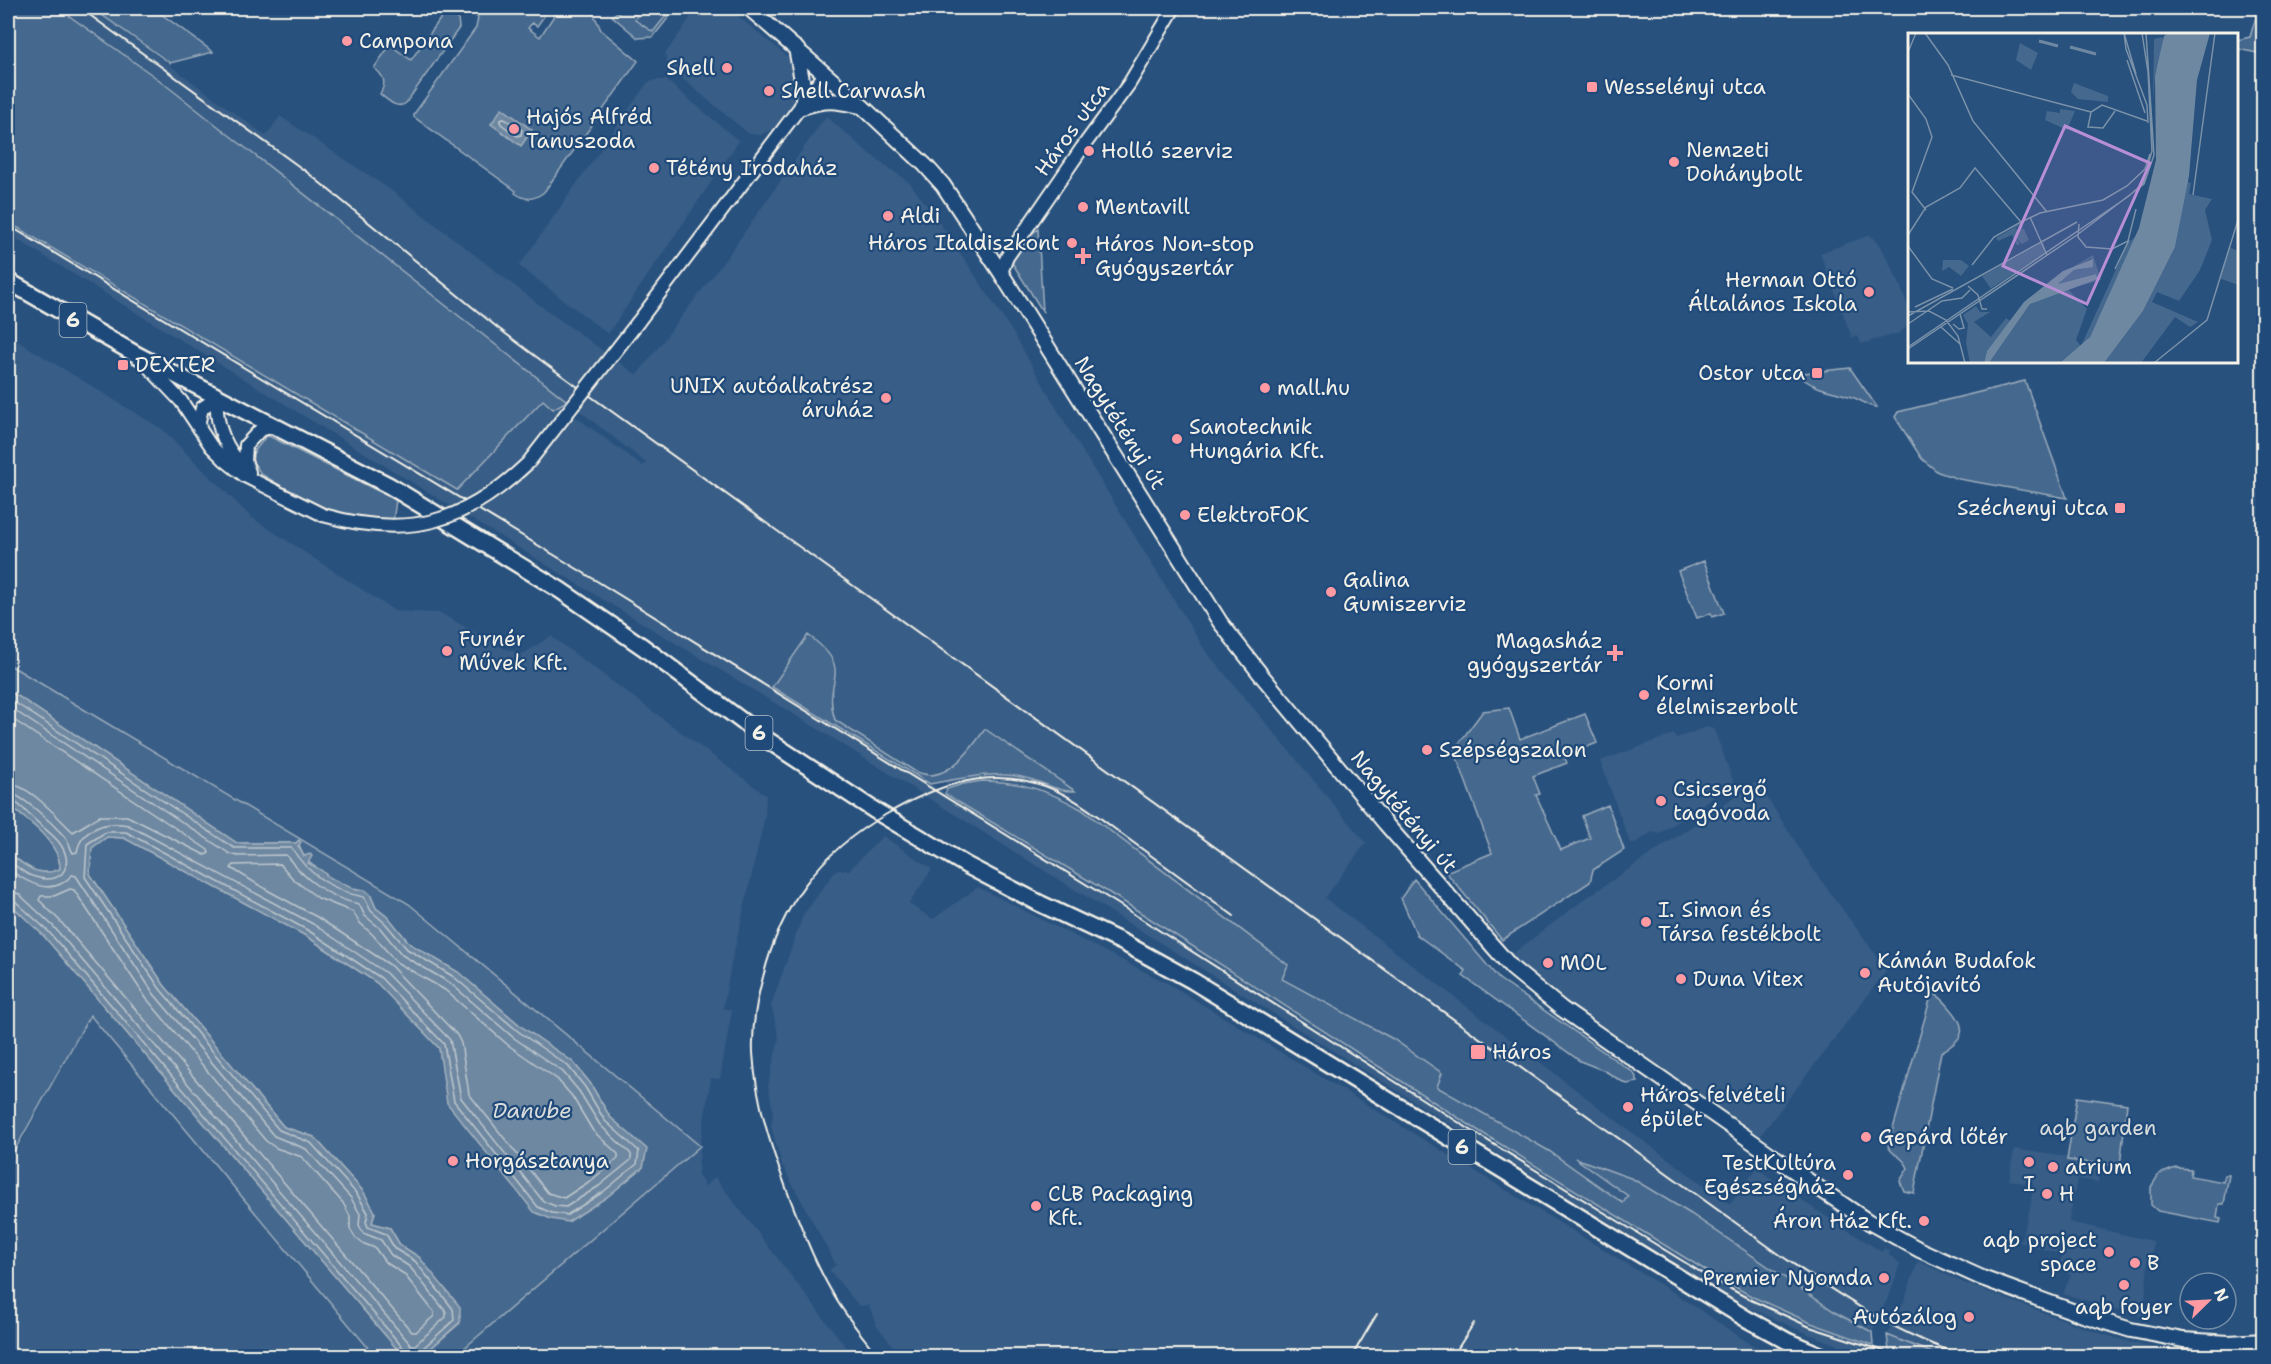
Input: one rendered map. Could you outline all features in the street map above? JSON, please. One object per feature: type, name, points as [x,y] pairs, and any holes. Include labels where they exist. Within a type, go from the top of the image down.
[{"type":"main road","name":"Nagytétényi út","points":[[750,8],[863,107],[943,185],[1001,273],[1202,595],[1233,640],[1392,831],[1512,968],[1562,1009],[1823,1191],[1869,1222],[1920,1250],[1982,1278],[2131,1330],[2183,1340],[2229,1343],[2264,1341]]},
{"type":"main road","points":[[796,48],[804,91],[802,107],[822,100],[833,100],[863,107]]},
{"type":"main road","name":"6","points":[[8,281],[140,357],[390,486],[560,590],[643,647],[765,738],[874,810],[970,867],[1124,943],[1193,981],[1745,1318],[1789,1342],[1822,1356]]},
{"type":"street","name":"Háros utca","points":[[1001,273],[1006,257],[1078,152],[1129,84],[1174,8]]},
{"type":"street","points":[[140,357],[181,401],[211,446],[225,460],[245,476],[323,515],[376,527],[399,527],[431,522],[458,512],[507,483],[528,463],[638,322],[825,74]]},
{"type":"street","points":[[217,398],[216,413],[223,439],[235,458],[249,473],[268,487]]},
{"type":"street","points":[[200,430],[199,421],[202,408],[217,398]]},
{"type":"street","points":[[249,473],[245,461],[246,445],[260,430],[274,426]]},
{"type":"shaded area","points":[[58,8],[92,8],[266,136],[280,116],[391,190],[541,306],[637,375],[727,257],[826,116],[870,154],[910,183],[950,237],[1015,336],[1070,431],[1205,650],[1366,843],[1325,898],[1629,1130],[1730,1204],[1757,1168],[1810,1206],[1882,1252],[1884,1248],[1890,1251],[1889,1255],[1900,1263],[1892,1289],[1872,1332],[1838,1314],[1691,1214],[1633,1179],[1578,1159],[1629,1196],[1623,1204],[1549,1151],[1437,1087],[1441,1073],[1393,1039],[1282,978],[1081,809],[1045,792],[1008,781],[963,784],[947,789],[945,781],[961,776],[1008,774],[1028,778],[1065,791],[1074,791],[986,729],[968,753],[954,764],[939,773],[930,775],[916,772],[835,720],[832,711],[836,667],[832,657],[823,646],[808,635],[772,687],[1121,900],[1471,1126],[1710,1273],[1753,1297],[1811,1323],[1873,1345],[1869,1356],[1808,1334],[1747,1307],[1703,1282],[821,731],[8,234],[8,222],[457,490],[543,399],[553,409],[561,406],[643,466],[646,463],[158,79]]},
{"type":"shaded area","points":[[630,8],[672,8],[653,32],[634,20],[637,16]]},
{"type":"shaded area","points":[[697,8],[728,8],[794,62],[798,98],[773,129],[761,135],[749,134],[668,67],[665,54]]},
{"type":"shaded area","points":[[666,80],[739,141],[608,334],[519,266],[647,83]]},
{"type":"shaded area","name":"Herman Ottó Általános Iskola","points":[[1870,235],[1882,248],[1898,280],[1908,305],[1908,326],[1900,333],[1861,344],[1858,336],[1852,338],[1820,253]]},
{"type":"shaded area","points":[[8,335],[162,429],[251,517],[395,611],[440,613],[503,648],[523,654],[551,636],[766,795],[765,817],[723,1008],[732,1010],[720,1079],[711,1078],[700,1146],[698,1175],[705,1186],[715,1177],[853,1356],[455,1356],[699,1147],[409,904],[8,664]]},
{"type":"shaded area","name":"Csicsergő tagóvoda","points":[[1707,727],[1714,729],[1734,783],[1659,834],[1652,832],[1634,844],[1630,843],[1600,761],[1674,734],[1676,738]]},
{"type":"shaded area","points":[[1757,782],[1815,872],[1887,970],[1757,1140],[1642,1055],[1569,1010],[1508,957],[1586,898]]},
{"type":"shaded area","points":[[883,836],[932,869],[909,904],[933,919],[978,887],[1171,985],[1676,1294],[1761,1351],[1757,1356],[901,1356],[876,1325],[869,1305],[859,1306],[829,1270],[836,1265],[782,1165],[771,1126],[773,1111],[768,1085],[779,1038],[771,1005],[803,915],[836,870],[849,870]]},
{"type":"shaded area","points":[[90,1014],[375,1356],[8,1356],[8,1167]]},
{"type":"shaded area","points":[[2077,1097],[2127,1104],[2120,1166],[2101,1164],[2098,1182],[2077,1179],[2069,1222],[2153,1241],[2152,1262],[2148,1262],[2144,1317],[2063,1294],[2071,1275],[2058,1270],[2062,1255],[2020,1242],[2030,1208],[2033,1185],[2009,1180],[2014,1149],[2068,1157]]},
{"type":"shaded area","points":[[1918,1261],[1964,1283],[2096,1332],[2144,1346],[2239,1356],[1983,1356],[1950,1346],[1971,1356],[1940,1356],[1887,1335],[1904,1301]]},
{"type":"green space","points":[[8,8],[58,8],[158,79],[567,401],[553,409],[543,400],[457,490],[8,222]]},
{"type":"green space","points":[[92,8],[153,8],[213,52],[170,63]]},
{"type":"green space","points":[[448,8],[458,18],[459,28],[406,103],[399,105],[393,103],[380,94],[383,79],[374,68],[390,45],[411,60]]},
{"type":"green space","points":[[465,8],[550,8],[537,26],[532,23],[528,28],[540,37],[559,8],[591,8],[601,30],[638,61],[544,192],[537,197],[526,198],[515,193],[516,191],[414,117],[476,28],[478,18]]},
{"type":"green space","points":[[672,8],[676,8],[653,37],[638,38],[612,16],[630,10],[637,16],[635,20],[653,32]]},
{"type":"green space","points":[[2254,8],[2263,8],[2263,54],[2238,49],[2238,40],[2250,37],[2256,17]]},
{"type":"green space","points":[[1038,229],[1043,312],[1011,261],[1028,237]]},
{"type":"green space","points":[[1850,368],[1877,407],[1869,406],[1852,397],[1803,379],[1804,373]]},
{"type":"green space","points":[[2025,381],[2067,498],[1959,479],[1938,472],[1922,459],[1895,417],[1898,412]]},
{"type":"green space","points":[[267,435],[396,500],[393,522],[371,522],[309,503],[261,474],[250,457]]},
{"type":"green space","points":[[1704,561],[1724,613],[1712,617],[1711,613],[1697,618],[1678,571]]},
{"type":"green space","points":[[808,635],[823,648],[835,667],[832,706],[835,720],[916,772],[930,775],[947,770],[962,758],[985,729],[1075,791],[1026,778],[1002,775],[978,776],[930,784],[772,687]]},
{"type":"green space","points":[[8,664],[409,904],[700,1146],[455,1356],[422,1356],[460,1323],[419,1257],[400,1245],[390,1228],[372,1223],[375,1212],[363,1191],[314,1137],[284,1127],[164,985],[90,874],[91,848],[107,837],[124,838],[306,936],[377,983],[439,1048],[443,1070],[568,1222],[607,1197],[643,1167],[646,1149],[610,1117],[590,1083],[573,1062],[522,1027],[458,972],[410,944],[389,918],[376,908],[370,894],[349,887],[315,868],[306,859],[299,840],[296,843],[237,843],[16,695],[8,692]]},
{"type":"green space","points":[[1509,708],[1520,739],[1585,714],[1597,743],[1564,756],[1567,763],[1533,776],[1540,794],[1536,795],[1561,850],[1590,838],[1582,816],[1608,805],[1624,850],[1593,870],[1590,882],[1502,940],[1446,872],[1492,853],[1457,758],[1451,754],[1483,711]]},
{"type":"green space","points":[[982,781],[1033,788],[1081,809],[1288,965],[1282,979],[1393,1039],[1442,1073],[1437,1087],[1549,1151],[1623,1203],[1628,1196],[1575,1158],[1633,1179],[1691,1214],[1838,1314],[1872,1332],[1873,1345],[1811,1323],[1753,1297],[1710,1273],[1471,1126],[1121,900],[945,794],[947,789]]},
{"type":"green space","points":[[8,805],[42,832],[55,850],[60,869],[45,872],[32,869],[8,853]]},
{"type":"green space","points":[[1414,879],[1499,979],[1634,1073],[1638,1082],[1627,1084],[1605,1071],[1580,1061],[1463,976],[1466,971],[1417,935],[1401,898]]},
{"type":"green space","points":[[8,902],[43,935],[403,1356],[375,1356],[90,1015],[11,1157],[8,1167]]},
{"type":"green space","points":[[1932,993],[1942,999],[1956,1015],[1960,1021],[1961,1033],[1955,1042],[1941,1052],[1914,1193],[1904,1191],[1900,1181],[1908,1168],[1888,1146]]},
{"type":"green space","name":"aqb garden","points":[[2077,1097],[2127,1104],[2120,1166],[2067,1160]]},
{"type":"green space","points":[[2176,1168],[2191,1169],[2190,1176],[2223,1182],[2225,1175],[2229,1175],[2224,1204],[2219,1204],[2217,1218],[2221,1219],[2220,1223],[2158,1211],[2151,1205],[2151,1187],[2159,1174]]},
{"type":"green space","points":[[1887,1335],[1940,1356],[1908,1356],[1889,1351]]},
{"type":"water","points":[[502,108],[532,130],[521,146],[491,124]]},
{"type":"water","name":"Danube","points":[[8,692],[16,695],[237,843],[296,843],[299,840],[301,842],[298,846],[304,856],[310,854],[312,856],[308,863],[330,878],[356,890],[365,890],[370,894],[376,908],[389,918],[410,944],[458,972],[522,1027],[573,1062],[590,1083],[610,1117],[647,1149],[643,1167],[607,1197],[568,1222],[551,1219],[534,1212],[447,1103],[439,1048],[377,983],[306,936],[124,838],[107,837],[92,848],[90,874],[164,985],[284,1127],[314,1137],[363,1191],[375,1212],[372,1223],[390,1228],[400,1245],[419,1257],[460,1307],[460,1322],[422,1356],[403,1356],[43,935],[8,902],[8,853],[26,866],[38,871],[52,872],[60,869],[59,860],[49,841],[8,805]]},
{"type":"railway","points":[[80,8],[308,173],[498,328],[546,364],[1783,1257],[1871,1314],[1917,1338],[1966,1356]]},
{"type":"railway","points":[[8,225],[579,570],[1118,904],[1469,1129],[1707,1276],[1751,1300],[1810,1327],[1899,1356]]},
{"type":"railway","points":[[878,1356],[841,1306],[811,1251],[772,1147],[755,1072],[754,1024],[763,977],[781,927],[806,883],[841,846],[885,815],[920,796],[976,779],[1015,779],[1048,787],[1072,799],[1234,916]]},
{"type":"railway","points":[[1352,1356],[1377,1314]]},
{"type":"railway","points":[[1453,1356],[1474,1323]]},
{"type":"place","name":"Campona","points":[[347,41]]},
{"type":"place","name":"Shell","points":[[727,68]]},
{"type":"place","name":"Wesselényi utca","points":[[1592,87]]},
{"type":"place","name":"Shell Carwash","points":[[769,91]]},
{"type":"place","name":"Hajós Alfréd Tanuszoda","points":[[514,129]]},
{"type":"place","name":"Holló szerviz","points":[[1089,151]]},
{"type":"place","name":"Nemzeti Dohánybolt","points":[[1674,162]]},
{"type":"place","name":"Tétény Irodaház","points":[[654,168]]},
{"type":"place","name":"Mentavill","points":[[1083,207]]},
{"type":"place","name":"Aldi","points":[[888,216]]},
{"type":"place","name":"Háros Italdiszkont","points":[[1072,243]]},
{"type":"place","name":"Háros Non-stop Gyógyszertár","points":[[1083,256]]},
{"type":"place","name":"Herman Ottó Általános Iskola","points":[[1869,292]]},
{"type":"place","name":"DEXTER","points":[[123,365]]},
{"type":"place","name":"Ostor utca","points":[[1817,373]]},
{"type":"place","name":"mall.hu","points":[[1265,388]]},
{"type":"place","name":"UNIX autóalkatrész áruház","points":[[886,398]]},
{"type":"place","name":"Sanotechnik Hungária Kft.","points":[[1177,439]]},
{"type":"place","name":"Széchenyi utca","points":[[2120,508]]},
{"type":"place","name":"ElektroFOK","points":[[1185,515]]},
{"type":"place","name":"Galina Gumiszerviz","points":[[1331,592]]},
{"type":"place","name":"Furnér Művek Kft.","points":[[447,651]]},
{"type":"place","name":"Magasház gyógyszertár","points":[[1615,653]]},
{"type":"place","name":"Kormi élelmiszerbolt","points":[[1644,695]]},
{"type":"place","name":"Szépségszalon","points":[[1427,750]]},
{"type":"place","name":"Csicsergő tagóvoda","points":[[1661,801]]},
{"type":"place","name":"I. Simon és Társa festékbolt","points":[[1646,922]]},
{"type":"place","name":"MOL","points":[[1548,963]]},
{"type":"place","name":"Kámán Budafok Autójavító","points":[[1865,973]]},
{"type":"place","name":"Duna Vitex","points":[[1681,979]]},
{"type":"place","name":"Háros","points":[[1478,1052]]},
{"type":"place","name":"Háros felvételi épület","points":[[1628,1107]]},
{"type":"place","name":"Gepárd lőtér","points":[[1866,1137]]},
{"type":"place","name":"Horgásztanya","points":[[453,1161]]},
{"type":"place","name":"I","points":[[2029,1162]]},
{"type":"place","name":"atrium","points":[[2053,1167]]},
{"type":"place","name":"TestKultúra Egészségház","points":[[1848,1175]]},
{"type":"place","name":"H","points":[[2047,1194]]},
{"type":"place","name":"CLB Packaging Kft.","points":[[1036,1206]]},
{"type":"place","name":"Áron Ház Kft.","points":[[1924,1221]]},
{"type":"place","name":"aqb project space","points":[[2109,1252]]},
{"type":"place","name":"B","points":[[2135,1263]]},
{"type":"place","name":"Premier Nyomda","points":[[1884,1278]]},
{"type":"place","name":"aqb foyer","points":[[2124,1285]]},
{"type":"place","name":"Autózálog","points":[[1969,1317]]}]
